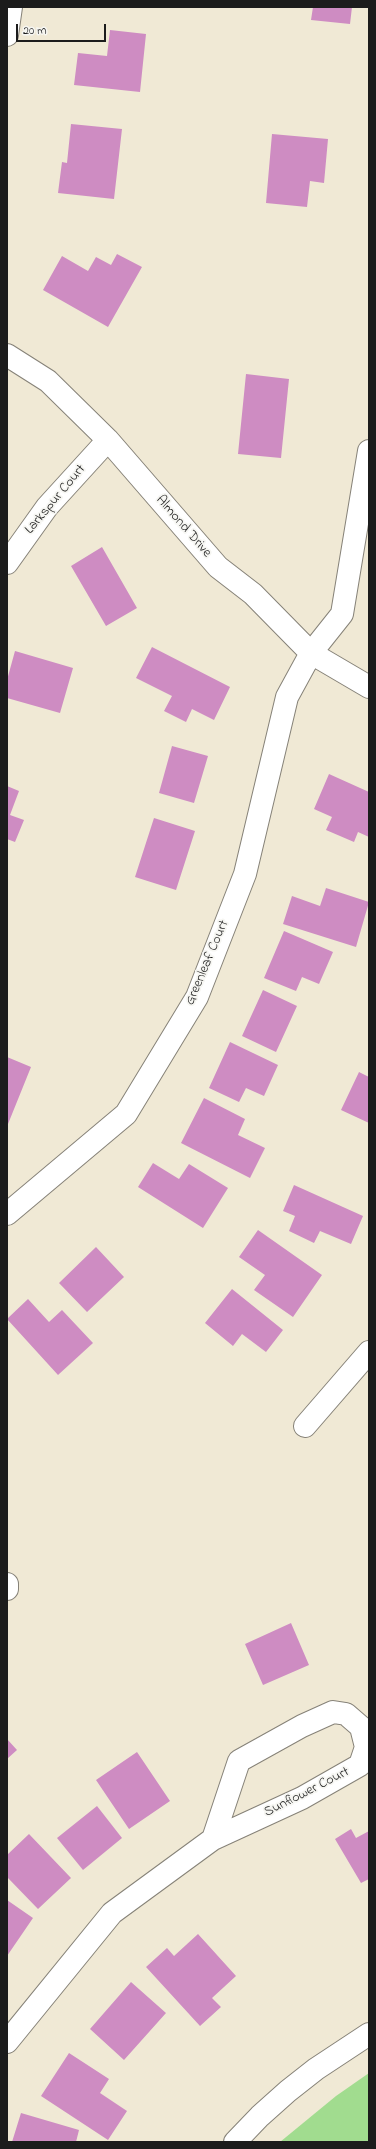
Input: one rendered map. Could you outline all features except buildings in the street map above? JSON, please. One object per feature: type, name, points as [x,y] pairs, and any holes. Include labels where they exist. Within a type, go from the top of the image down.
[{"type":"street","points":[[7,35],[12,7]]},
{"type":"street","name":"Almond Drive","points":[[7,355],[48,381],[108,440],[218,566],[253,594],[312,653],[369,687]]},
{"type":"street","name":"Larkspur Court","points":[[7,563],[47,507],[108,440]]},
{"type":"street","name":"Greenleaf Court","points":[[7,1214],[126,1114],[197,997],[245,874],[288,697],[312,653],[342,614],[369,452]]},
{"type":"street","points":[[305,1426],[369,1352]]},
{"type":"street","points":[[7,1584],[7,1589]]},
{"type":"street","name":"Sunflower Court","points":[[7,2042],[112,1913],[213,1839],[302,1798],[360,1765],[366,1748],[361,1727],[346,1714],[333,1712],[302,1726],[238,1761],[213,1839]]},
{"type":"street","points":[[235,2142],[260,2116],[288,2091],[316,2069],[369,2034]]},
{"type":"green space","points":[[369,2073],[369,2142],[280,2142],[336,2096]]}]
